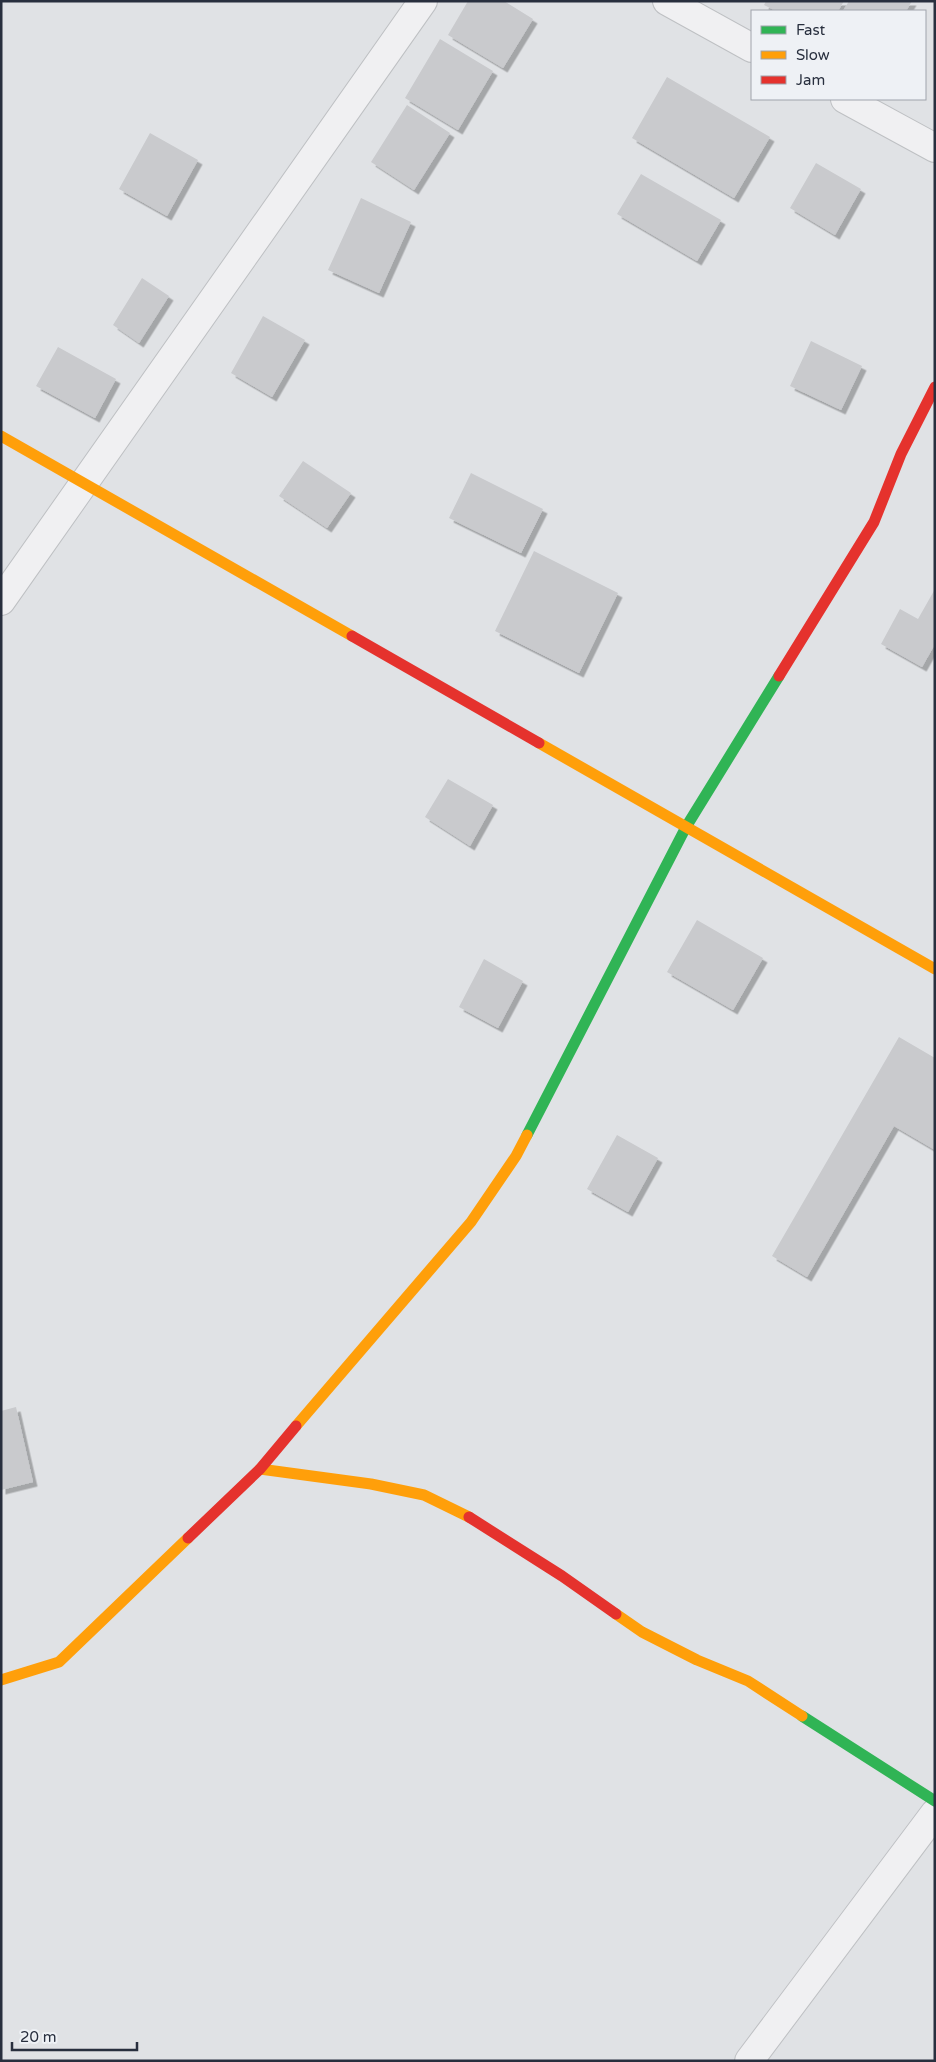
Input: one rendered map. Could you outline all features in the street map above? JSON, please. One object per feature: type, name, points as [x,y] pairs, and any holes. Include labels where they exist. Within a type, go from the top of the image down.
[{"type":"street","points":[[1,601],[423,1]]},
{"type":"street","points":[[667,1],[751,47]]},
{"type":"street","points":[[846,100],[935,148]]},
{"type":"street","points":[[1,1680],[58,1662],[260,1469],[471,1222],[516,1156],[686,827],[874,522],[901,454],[935,387]]},
{"type":"street","points":[[1,436],[935,969]]},
{"type":"street","points":[[260,1469],[371,1484],[424,1495],[477,1521],[562,1576],[642,1632],[697,1660],[748,1681],[935,1801]]},
{"type":"street","points":[[748,2061],[935,1813]]},
{"type":"building","points":[[468,1],[504,1],[533,19],[503,68],[448,35]]},
{"type":"building","points":[[766,1],[844,1],[839,10],[774,10],[764,5]]},
{"type":"building","points":[[849,1],[912,1],[907,10],[844,10]]},
{"type":"building","points":[[440,39],[493,71],[458,130],[405,98]]},
{"type":"building","points":[[667,77],[770,137],[734,198],[632,138]]},
{"type":"building","points":[[407,105],[450,133],[414,190],[371,162]]},
{"type":"building","points":[[150,133],[198,160],[167,216],[119,189]]},
{"type":"building","points":[[816,163],[861,189],[835,235],[790,208]]},
{"type":"building","points":[[641,174],[721,220],[697,261],[617,214]]},
{"type":"building","points":[[361,198],[411,222],[379,293],[328,270]]},
{"type":"building","points":[[142,278],[169,296],[139,343],[113,325]]},
{"type":"building","points":[[263,316],[305,340],[272,397],[231,373]]},
{"type":"building","points":[[811,341],[862,366],[841,410],[790,386]]},
{"type":"building","points":[[58,347],[116,379],[95,418],[36,386]]},
{"type":"building","points":[[303,461],[351,493],[327,528],[279,496]]},
{"type":"building","points":[[471,473],[543,509],[521,553],[449,518]]},
{"type":"building","points":[[534,551],[618,593],[579,673],[495,631]]},
{"type":"building","points":[[935,589],[935,644],[922,667],[881,644],[900,609],[918,619]]},
{"type":"building","points":[[448,779],[493,805],[470,846],[425,817]]},
{"type":"building","points":[[697,920],[763,958],[733,1010],[667,972]]},
{"type":"building","points":[[484,959],[523,981],[498,1028],[459,1007]]},
{"type":"building","points":[[899,1037],[935,1058],[935,1150],[894,1126],[807,1277],[772,1256]]},
{"type":"building","points":[[617,1135],[658,1158],[628,1212],[587,1189]]},
{"type":"building","points":[[16,1407],[33,1482],[1,1490],[1,1411]]},
{"type":"traffic: fast","points":[[527,1135],[686,827],[779,676]]},
{"type":"traffic: fast","points":[[802,1716],[935,1801]]},
{"type":"traffic: slow","points":[[1,436],[352,636]]},
{"type":"traffic: slow","points":[[539,743],[935,969]]},
{"type":"traffic: slow","points":[[296,1426],[471,1222],[516,1156],[527,1135]]},
{"type":"traffic: slow","points":[[260,1469],[371,1484],[424,1495],[469,1517]]},
{"type":"traffic: slow","points":[[1,1680],[59,1662],[188,1538]]},
{"type":"traffic: slow","points":[[616,1614],[642,1632],[697,1660],[748,1681],[802,1716]]},
{"type":"traffic: jam","points":[[779,676],[874,522],[901,454],[935,387]]},
{"type":"traffic: jam","points":[[352,636],[539,743]]},
{"type":"traffic: jam","points":[[188,1538],[260,1469],[296,1426]]},
{"type":"traffic: jam","points":[[469,1517],[562,1576],[616,1614]]}]
